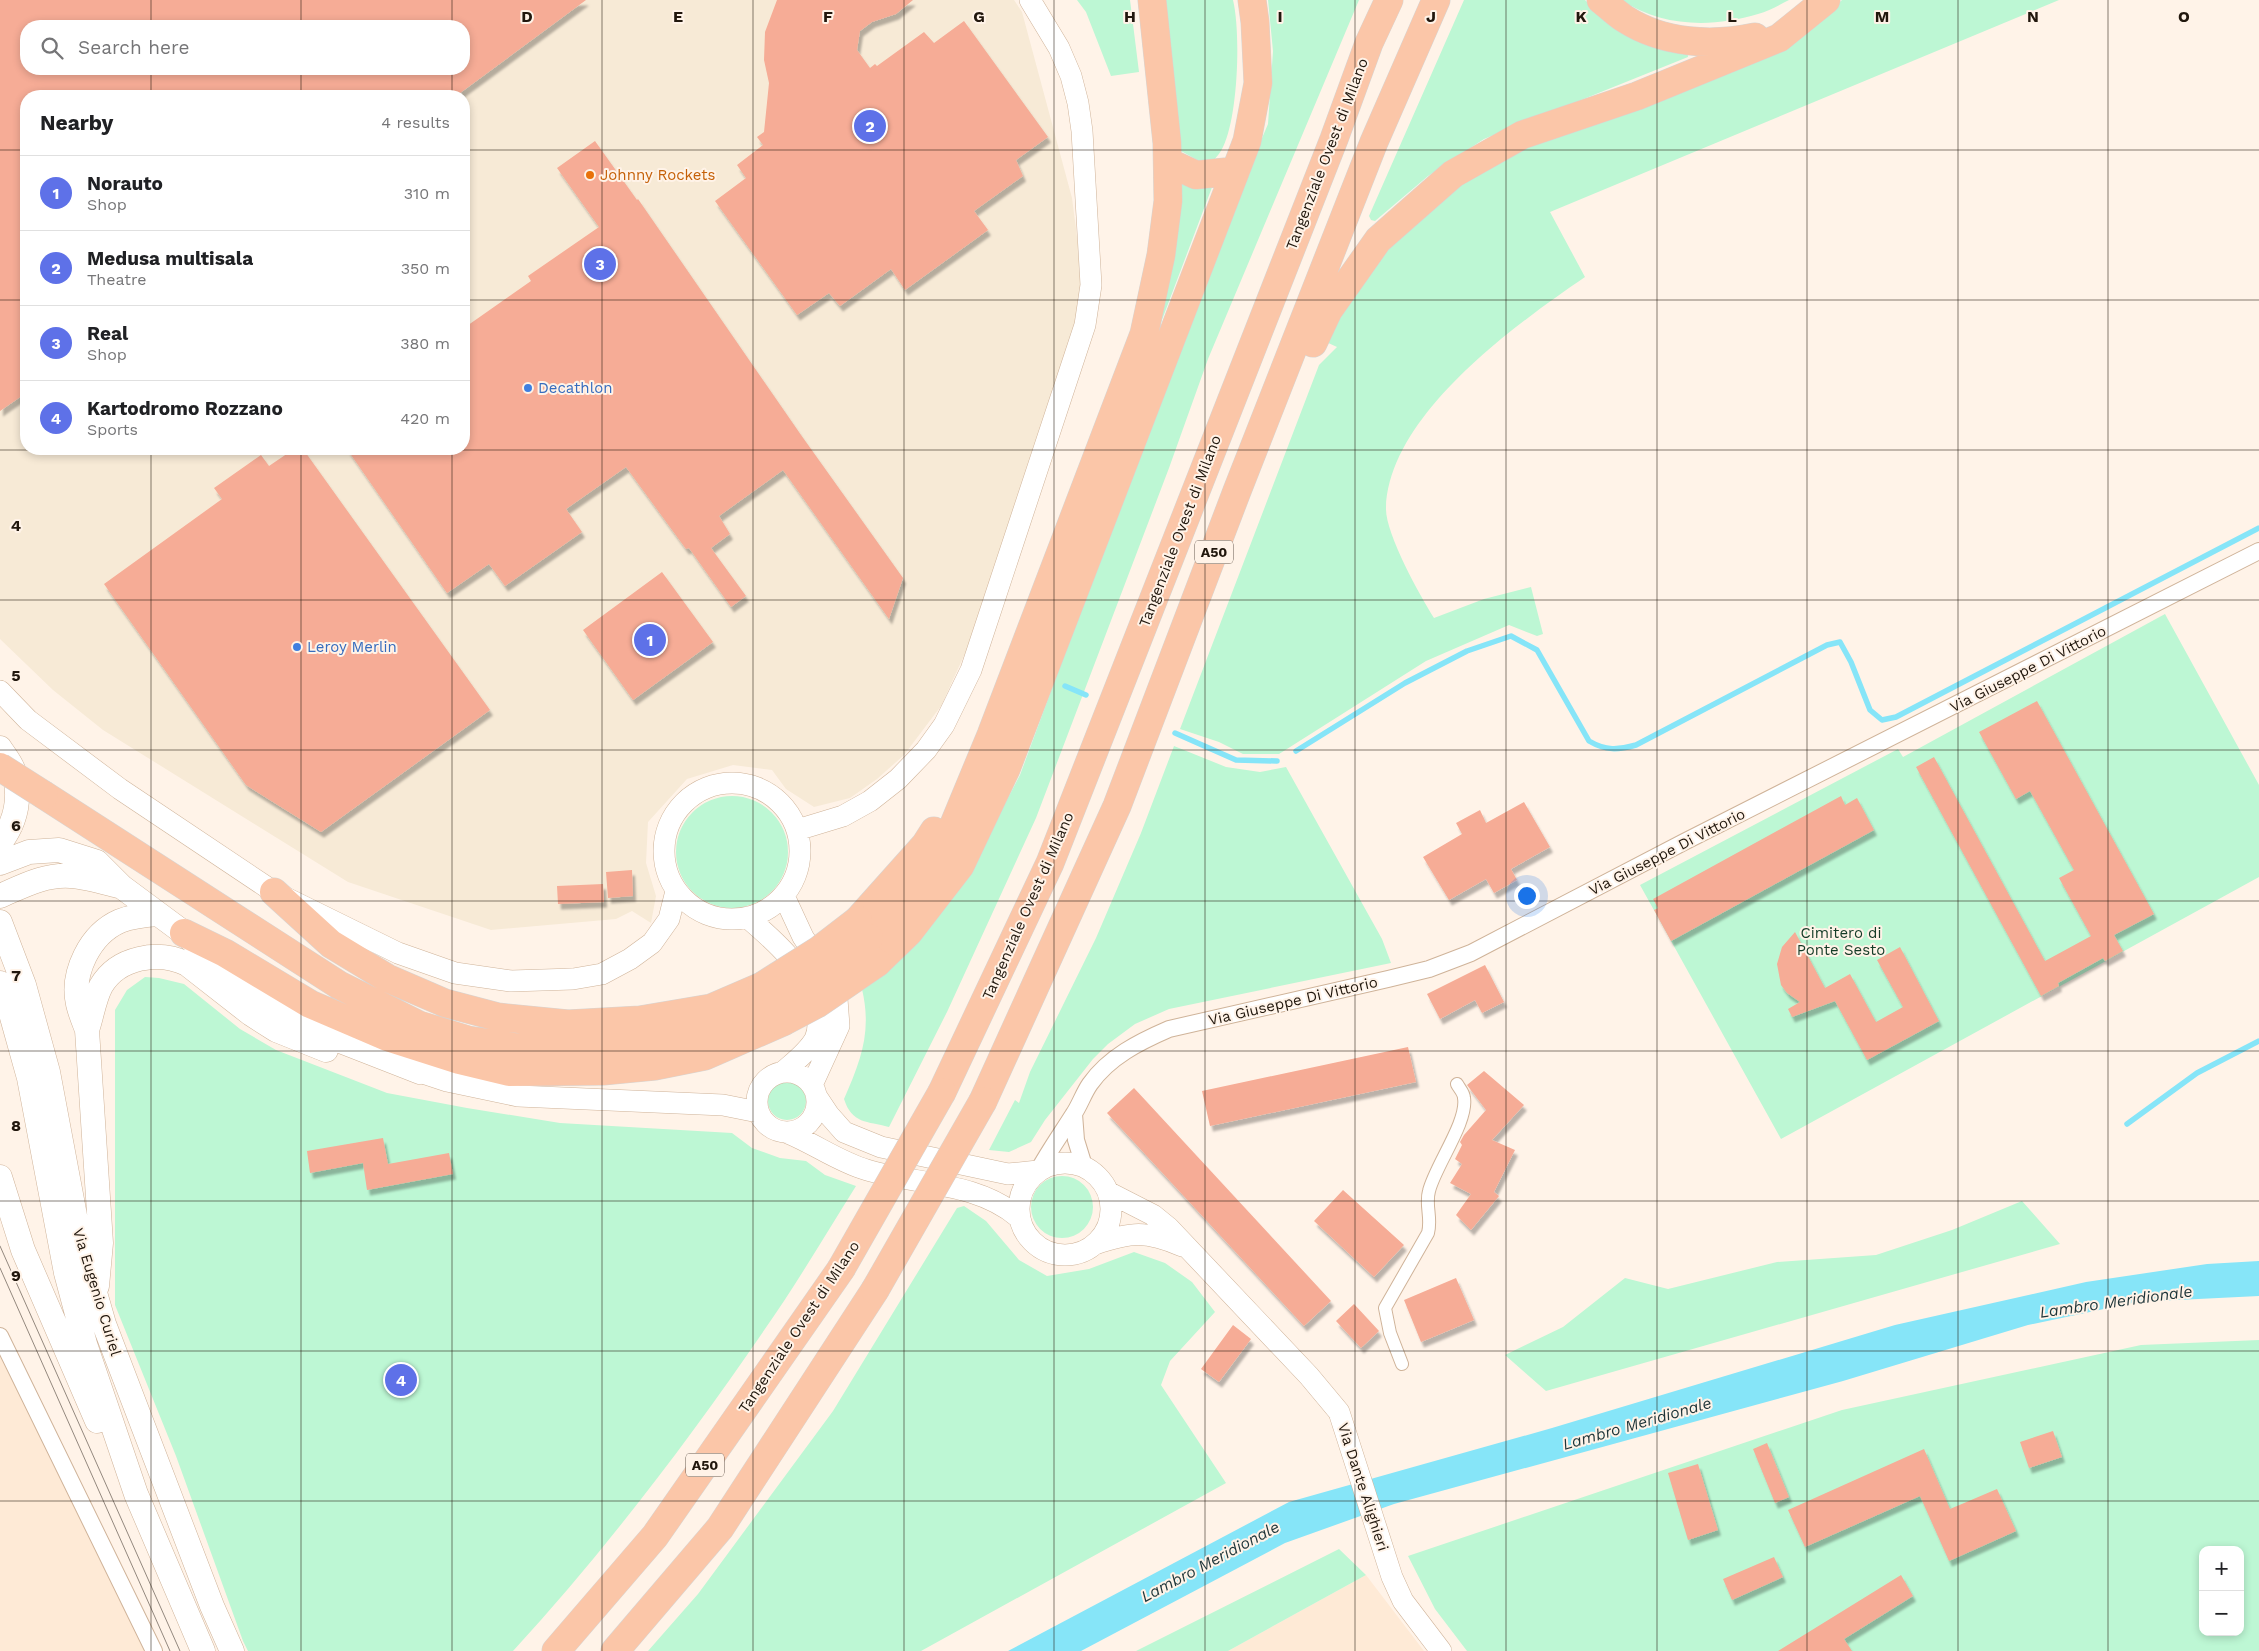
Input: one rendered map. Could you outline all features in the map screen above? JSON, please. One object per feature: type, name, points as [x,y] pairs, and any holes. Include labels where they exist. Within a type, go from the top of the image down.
[{"type":"highway","points":[[1146,0],[1159,68]]},
{"type":"highway","points":[[274,892],[331,944],[387,978],[445,1002],[498,1016],[568,1024],[640,1020],[710,1008],[773,1004],[817,1004],[868,940],[925,846],[976,768],[991,736],[1144,334],[1161,256],[1168,200],[1168,162],[1152,0]]},
{"type":"highway","points":[[184,933],[225,953],[318,1008],[387,1037],[459,1060],[509,1072],[604,1071],[655,1066],[705,1056],[773,1004],[819,950],[909,932],[960,866],[1006,769],[1247,141],[1258,83],[1252,0]]},
{"type":"highway","points":[[1369,43],[1376,0]]},
{"type":"highway","name":"Tangenziale Ovest di Milano","points":[[556,1651],[656,1536],[841,1269],[942,1092],[1050,863],[1334,139],[1369,43],[1389,0]]},
{"type":"highway","name":"A50","points":[[614,1651],[720,1528],[875,1290],[983,1101],[1117,806],[1237,491],[1374,142],[1436,0]]},
{"type":"highway","points":[[1601,0],[1626,20],[1662,36],[1695,42],[1730,42],[1767,34],[1819,5]]},
{"type":"highway","points":[[1237,491],[1281,410],[1328,311],[1378,240],[1453,174],[1522,135],[1636,96],[1779,38],[1819,5]]},
{"type":"highway","points":[[1168,162],[1196,175],[1235,172]]},
{"type":"highway","points":[[0,767],[339,985],[419,1025],[468,1040],[514,1047],[604,1049],[670,1040],[738,1021],[773,1004]]},
{"type":"main road","points":[[0,748],[14,771],[18,802],[17,811],[6,835],[0,843]]},
{"type":"main road","points":[[0,863],[29,852],[59,850],[97,862],[122,887],[184,933],[250,994],[264,1004],[338,1040],[420,1072]]},
{"type":"main road","points":[[0,896],[37,880],[53,877],[72,876],[122,887]]},
{"type":"main road","points":[[96,1295],[101,1243],[87,1030],[78,1004],[78,973],[85,956],[106,928],[127,919],[158,914]]},
{"type":"main road","name":"Via Eugenio Curiel","points":[[3,929],[24,985],[48,1072],[79,1237],[115,1356],[212,1606],[232,1651]]},
{"type":"main road","points":[[87,1030],[98,993],[110,975],[129,962],[140,958],[169,958],[187,964],[251,1014],[276,1030],[334,1053],[378,1065],[420,1072]]},
{"type":"main road","name":"Via Eugenio Curiel","points":[[0,983],[10,1010],[29,1078],[68,1282],[85,1344],[136,1494],[203,1651]]},
{"type":"main road","points":[[0,1177],[23,1250],[103,1435],[136,1494]]},
{"type":"street","points":[[798,830],[843,816],[870,801],[898,779],[926,750],[944,725],[971,670],[1085,325],[1091,285],[1082,131],[1078,103],[1071,76],[1059,48],[1030,0]]},
{"type":"street","name":"Via Giuseppe Di Vittorio","points":[[1038,1171],[1055,1140],[1074,1114],[1090,1084],[1109,1063],[1136,1043],[1168,1029],[1429,969],[1471,953],[1696,836],[2259,551]]},
{"type":"street","points":[[0,691],[28,720],[120,789],[274,892],[398,954],[455,974],[511,981],[573,979],[602,974],[652,943],[669,919],[676,891]]},
{"type":"street","points":[[738,783],[758,788],[775,798],[789,812],[798,830],[800,853],[796,876],[784,896],[768,910],[748,918],[728,920],[708,916],[690,906],[676,891],[666,871],[663,848],[668,826],[679,807],[696,793],[716,784],[738,783]]},
{"type":"street","points":[[784,896],[802,937],[822,966],[837,999],[840,1026],[815,1091],[818,1107],[810,1121],[798,1131],[788,1133]]},
{"type":"street","points":[[748,918],[784,949],[803,974],[819,1018],[816,1038],[802,1055],[783,1072],[767,1078],[761,1085],[756,1103],[758,1112],[768,1127],[809,1142],[829,1155],[866,1170],[989,1198],[1007,1208],[1018,1218]]},
{"type":"street","points":[[420,1072],[447,1081],[518,1096],[723,1105],[758,1112]]},
{"type":"street","points":[[783,1072],[800,1074],[815,1091],[829,1115],[844,1132],[881,1147],[1008,1174],[1038,1171]]},
{"type":"street","points":[[1402,1364],[1390,1332],[1385,1308],[1428,1233],[1431,1223],[1427,1202],[1429,1189],[1460,1122],[1464,1098],[1457,1084]]},
{"type":"street","points":[[1074,1114],[1076,1140],[1084,1166],[1102,1182],[1108,1192],[1111,1206],[1110,1220],[1104,1234],[1095,1244],[1081,1253],[1065,1256],[1049,1253],[1035,1245],[1024,1233],[1018,1218],[1019,1200],[1025,1183],[1048,1165],[1060,1162],[1084,1166]]},
{"type":"street","name":"Via Dante Alighieri","points":[[1108,1192],[1154,1215],[1324,1393],[1338,1412],[1349,1438],[1392,1576],[1403,1601],[1441,1651]]},
{"type":"street","name":"Via Dante Alighieri","points":[[1095,1244],[1132,1234],[1149,1234],[1187,1248]]},
{"type":"street","points":[[0,1336],[154,1651]]},
{"type":"shaded area","points":[[0,0],[1014,0],[1022,12],[1072,198],[1085,298],[967,649],[941,706],[904,755],[877,779],[850,798],[814,807],[786,789],[772,770],[733,765],[687,779],[648,822],[646,863],[656,896],[651,923],[632,911],[616,919],[491,930],[348,882],[103,730],[53,690],[0,639]]},
{"type":"shaded area","points":[[0,1341],[146,1651],[0,1651]]},
{"type":"shaded area","points":[[1366,1575],[1424,1651],[1228,1651]]},
{"type":"green space","points":[[1077,0],[1130,0],[1139,72],[1111,76],[1086,12]]},
{"type":"green space","points":[[1163,0],[1233,0],[1237,33],[1235,96],[1228,133],[1222,149],[1214,160],[1199,161],[1181,151]]},
{"type":"green space","points":[[1268,0],[1359,0],[1208,359],[1169,468],[1036,818],[947,1012],[889,1127],[861,1120],[851,1113],[844,1099],[863,1046],[866,1019],[862,989],[970,870],[1020,775],[1210,261],[1268,124],[1273,51]]},
{"type":"green space","points":[[1464,0],[1585,0],[1592,7],[1687,47],[1688,57],[1484,139],[1428,176],[1375,221],[1371,220],[1369,216]]},
{"type":"green space","points":[[1621,0],[1789,0],[1770,10],[1741,19],[1705,23],[1670,20],[1653,16]]},
{"type":"green space","points":[[1842,0],[2059,0],[1550,212],[1585,277],[1525,320],[1492,347],[1460,376],[1432,407],[1409,439],[1393,473],[1386,508],[1387,519],[1397,548],[1412,580],[1434,618],[1484,599],[1531,587],[1543,634],[1537,636],[1509,625],[1426,661],[1279,754],[1243,754],[1219,742],[1180,729],[1319,365],[1337,347],[1324,341],[1374,261],[1431,203],[1502,158],[1811,29]]},
{"type":"green space","points":[[1181,175],[1214,182],[1151,349]]},
{"type":"green space","name":"Cimitero di Ponte Sesto","points":[[2165,614],[2259,785],[2259,877],[1781,1139],[1640,885],[1898,749],[1903,757]]},
{"type":"green space","points":[[1174,746],[1226,767],[1260,772],[1286,767],[1382,939],[1391,963],[1169,1009],[1135,1024],[1108,1044],[1093,1059],[1045,1120],[1031,1142],[1009,1152],[989,1150],[1015,1100],[1019,1103],[1030,1072],[1096,938],[1141,833]]},
{"type":"green space","points":[[732,796],[754,800],[772,812],[784,830],[788,852],[784,874],[772,892],[754,904],[732,908],[710,904],[692,892],[680,874],[676,852],[680,830],[692,812],[710,800]]},
{"type":"green space","points":[[145,977],[184,984],[240,1029],[276,1050],[387,1093],[560,1123],[732,1133],[752,1148],[780,1158],[806,1161],[825,1175],[856,1186],[784,1301],[688,1437],[586,1568],[513,1651],[248,1651],[176,1456],[115,1305],[115,1010],[127,990]]},
{"type":"green space","points":[[787,1082],[801,1087],[806,1101],[801,1115],[787,1120],[773,1115],[768,1101],[773,1087]]},
{"type":"green space","points":[[1062,1176],[1074,1179],[1084,1185],[1090,1195],[1093,1207],[1090,1219],[1084,1229],[1074,1235],[1062,1238],[1050,1235],[1040,1229],[1034,1219],[1031,1207],[1034,1195],[1040,1185],[1050,1179]]},
{"type":"green space","points":[[2022,1201],[2060,1244],[1546,1391],[1505,1355],[1563,1327],[1625,1278],[1668,1289],[1777,1262],[1876,1255],[1952,1230]]},
{"type":"green space","points":[[964,1206],[986,1221],[1019,1260],[1047,1276],[1089,1269],[1134,1252],[1165,1263],[1192,1282],[1215,1312],[1170,1361],[1161,1385],[1226,1483],[921,1651],[648,1651],[698,1594],[833,1411],[957,1208]]},
{"type":"green space","points":[[2259,1340],[2259,1651],[1467,1651],[1435,1609],[1408,1556],[1842,1410],[2141,1345]]},
{"type":"green space","points":[[1339,1549],[1366,1575],[1228,1651],[1136,1651]]},
{"type":"water","name":"Lambro Meridionale","points":[[2259,1261],[2259,1296],[2137,1302],[2028,1325],[1843,1381],[1394,1504],[1285,1543],[1081,1651],[1008,1651],[1289,1502],[1552,1428],[1895,1325],[2086,1282],[2207,1264]]},
{"type":"building","points":[[0,0],[586,0],[464,90],[20,90],[20,397],[0,411]]},
{"type":"building","points":[[777,0],[913,0],[896,14],[872,22],[860,31],[857,50],[870,68],[875,64],[877,66],[924,32],[934,43],[964,21],[1048,137],[1016,160],[1023,176],[974,211],[988,230],[905,290],[891,269],[840,306],[829,293],[797,315],[715,201],[746,178],[737,165],[763,145],[757,137],[764,132],[769,83],[764,60],[765,32]]},
{"type":"building","points":[[595,141],[638,199],[801,435],[903,578],[889,619],[783,470],[719,516],[730,534],[711,548],[746,596],[731,607],[689,548],[686,549],[626,467],[566,509],[582,532],[505,586],[489,564],[447,593],[351,455],[470,455],[470,324],[531,281],[528,276],[599,227],[557,168]]},
{"type":"building","name":"Leroy Merlin","points":[[261,455],[269,466],[285,455],[307,455],[490,710],[321,832],[246,785],[104,584],[222,499],[214,488]]},
{"type":"building","points":[[662,572],[713,642],[633,700],[583,630]]},
{"type":"building","points":[[2037,701],[2154,914],[2114,935],[2123,951],[2105,961],[2103,958],[2058,983],[2059,986],[2041,996],[1916,767],[1934,757],[2045,961],[2091,936],[2059,878],[2074,870],[2030,791],[2016,799],[1979,732]]},
{"type":"building","points":[[1841,796],[1845,805],[1857,798],[1874,830],[1671,941],[1654,910],[1658,908],[1653,899]]},
{"type":"building","points":[[1524,802],[1550,847],[1511,869],[1517,880],[1494,893],[1486,879],[1449,900],[1423,857],[1462,834],[1456,823],[1480,810],[1486,823]]},
{"type":"building","points":[[632,870],[633,896],[608,898],[606,872]]},
{"type":"building","points":[[603,884],[604,902],[558,904],[557,886]]},
{"type":"building","points":[[1795,932],[1825,988],[1850,974],[1876,1022],[1903,1007],[1877,960],[1900,947],[1939,1021],[1867,1060],[1835,1001],[1792,1017],[1788,1009],[1800,1002],[1787,993],[1781,985],[1777,964],[1782,947]]},
{"type":"building","points":[[1485,965],[1504,1002],[1482,1013],[1475,1000],[1440,1019],[1427,994]]},
{"type":"building","points":[[1408,1047],[1416,1082],[1210,1126],[1202,1091]]},
{"type":"building","points":[[1484,1071],[1524,1105],[1492,1140],[1515,1150],[1494,1192],[1499,1196],[1471,1230],[1456,1215],[1471,1194],[1450,1183],[1462,1164],[1455,1159],[1462,1145],[1460,1142],[1486,1110],[1467,1085]]},
{"type":"building","points":[[1134,1088],[1331,1301],[1304,1326],[1107,1113]]},
{"type":"building","points":[[383,1138],[388,1164],[449,1153],[453,1174],[367,1190],[363,1163],[310,1173],[307,1151]]},
{"type":"building","points":[[1343,1190],[1404,1245],[1374,1277],[1314,1221]]},
{"type":"building","points":[[1456,1278],[1474,1320],[1421,1342],[1404,1300]]},
{"type":"building","points":[[1354,1304],[1379,1331],[1361,1348],[1336,1321]]},
{"type":"building","points":[[1233,1325],[1251,1339],[1219,1382],[1201,1369]]},
{"type":"building","points":[[2053,1431],[2062,1457],[2029,1468],[2020,1442]]},
{"type":"building","points":[[1767,1443],[1789,1497],[1775,1503],[1753,1449]]},
{"type":"building","points":[[1924,1449],[1950,1509],[1997,1489],[2016,1531],[1949,1561],[1920,1496],[1805,1547],[1788,1510]]},
{"type":"building","points":[[1698,1464],[1718,1530],[1688,1540],[1668,1473]]},
{"type":"building","points":[[1774,1557],[1783,1577],[1732,1600],[1723,1579]]},
{"type":"building","points":[[1901,1575],[1913,1596],[1844,1639],[1852,1651],[1778,1651]]},
{"type":"waterway","points":[[1296,751],[1405,683],[1467,651],[1511,636],[1537,650],[1589,741],[1601,747],[1618,749],[1636,745],[1827,645],[1840,642],[1851,662],[1870,710],[1882,720],[1896,717],[2259,528]]},
{"type":"waterway","points":[[1065,686],[1086,695]]},
{"type":"waterway","points":[[1175,733],[1236,760],[1277,761]]},
{"type":"waterway","points":[[2127,1124],[2197,1073],[2259,1041]]},
{"type":"tram line","points":[[0,1246],[180,1651]]},
{"type":"tram line","points":[[0,1268],[170,1651]]},
{"type":"place","name":"Medusa multisala","points":[[870,126]]},
{"type":"place","name":"Johnny Rockets","points":[[590,175]]},
{"type":"place","name":"Real","points":[[600,264]]},
{"type":"place","name":"Decathlon","points":[[528,388]]},
{"type":"place","name":"Norauto","points":[[650,640]]},
{"type":"place","name":"Leroy Merlin","points":[[297,647]]},
{"type":"place","name":"Kartodromo Rozzano","points":[[401,1380]]}]
